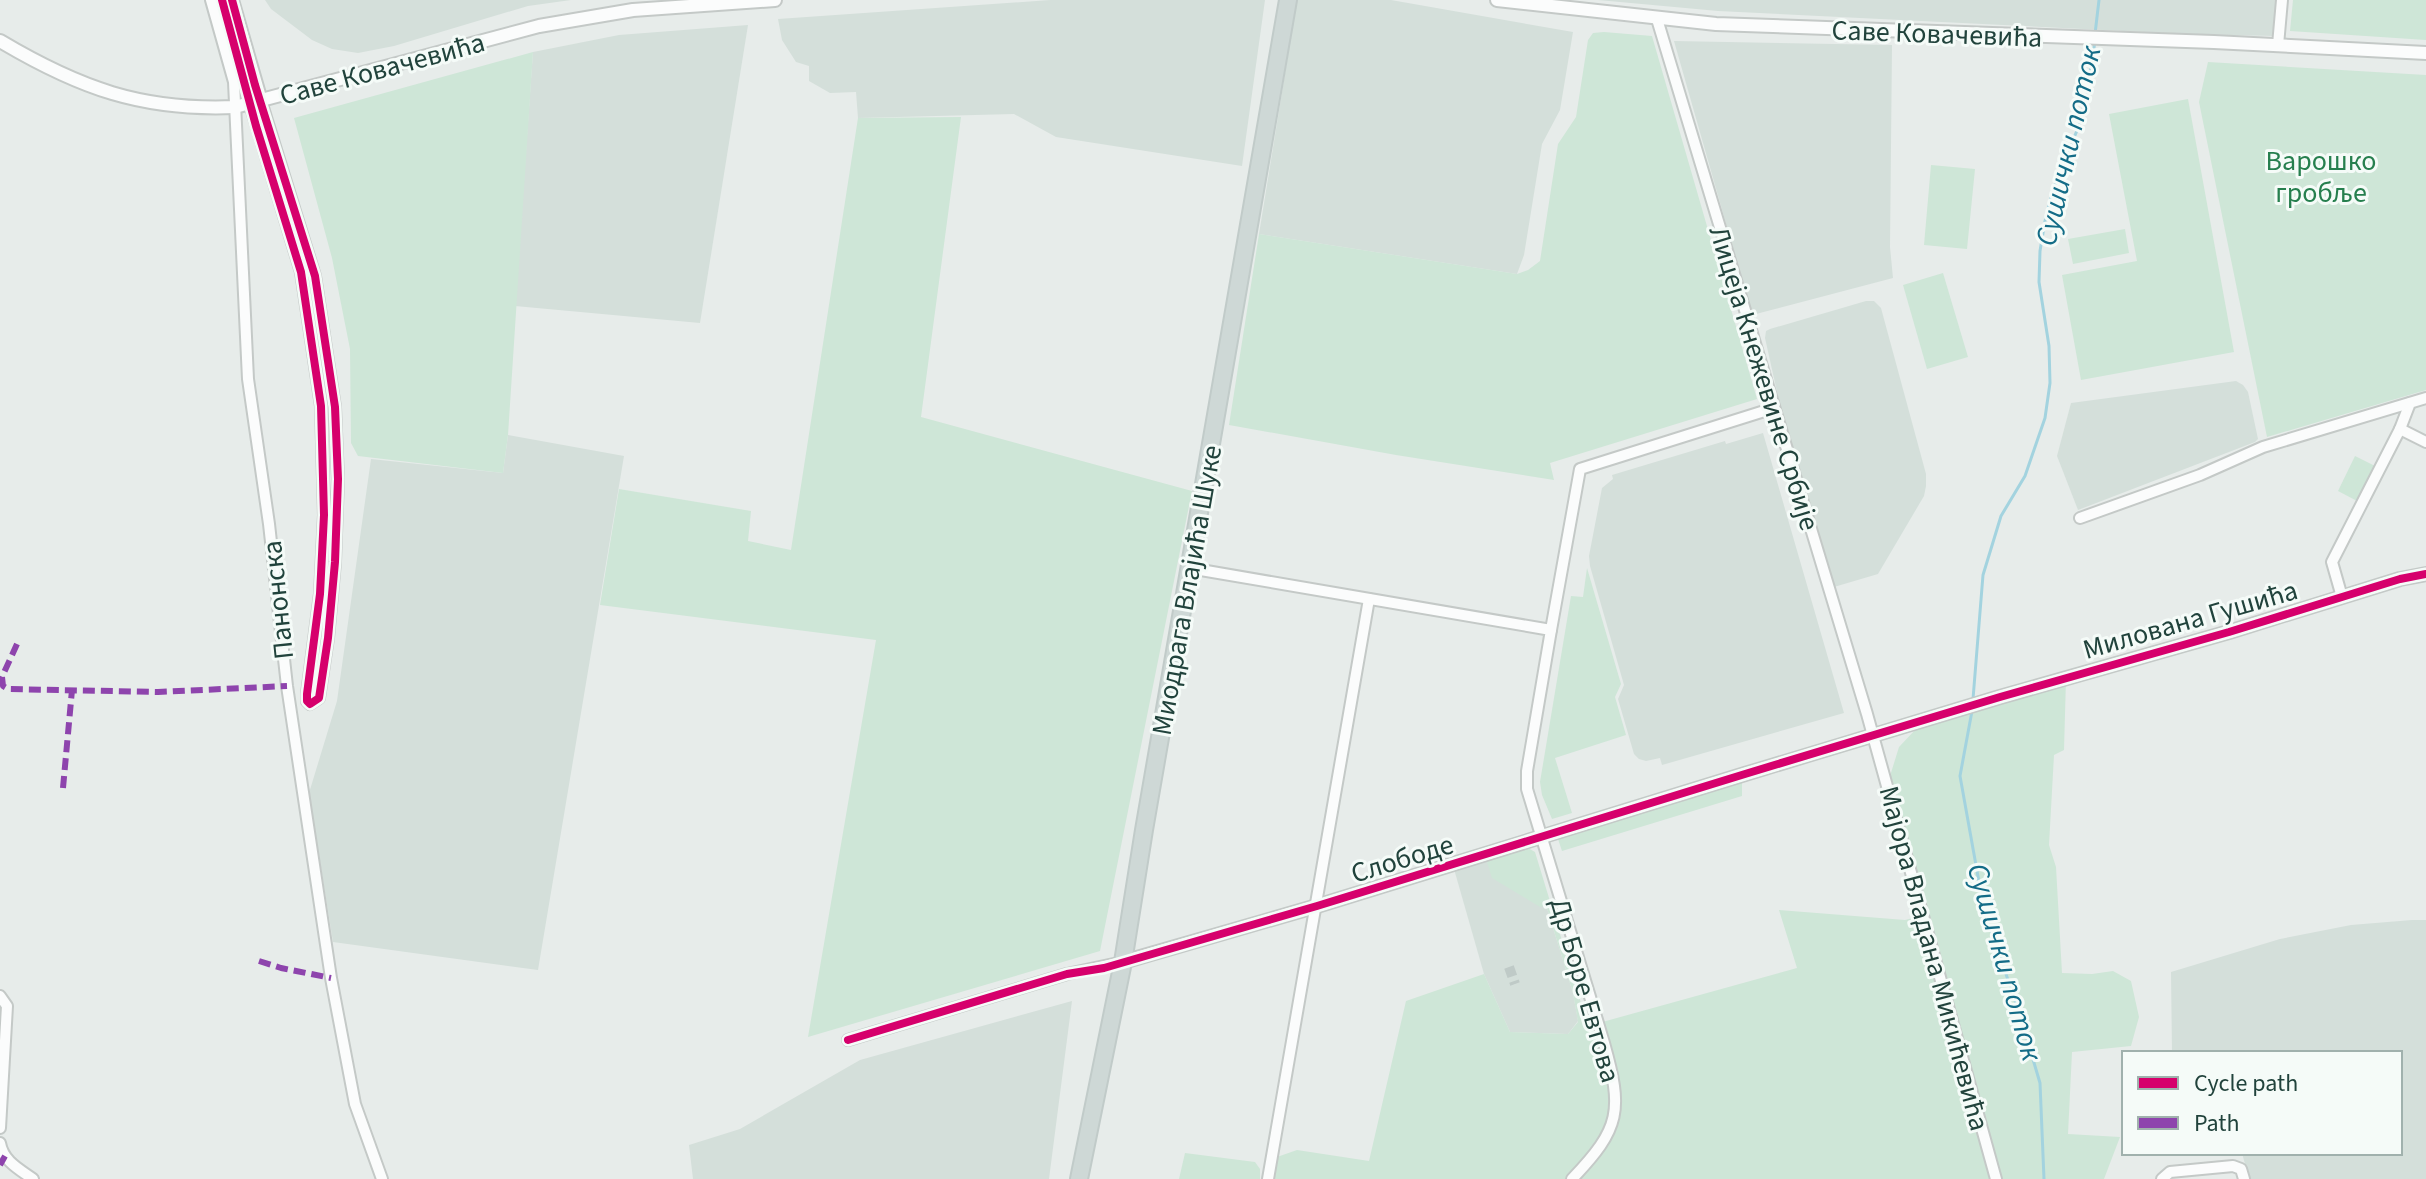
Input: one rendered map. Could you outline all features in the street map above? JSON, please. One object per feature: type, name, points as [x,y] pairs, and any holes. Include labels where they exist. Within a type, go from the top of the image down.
[{"type":"main road","name":"Миодрага Влајића Шуке","points":[[1079,1179],[1123,962],[1288,0]]},
{"type":"street","name":"Панонска","points":[[211,0],[234,82],[248,379],[269,524],[287,686],[331,978],[355,1104],[382,1179]]},
{"type":"street","points":[[222,0],[256,102],[315,276],[335,407],[338,479],[335,562],[319,698],[310,704],[307,694],[320,594],[324,515],[321,406],[301,272],[256,102],[232,0]]},
{"type":"street","name":"Саве Ковачевића","points":[[0,41],[71,79],[115,95],[185,108],[235,107],[494,37],[579,18],[633,10],[775,0]]},
{"type":"street","name":"Саве Ковачевића","points":[[1497,0],[1657,19],[1763,27],[1953,31],[2426,53]]},
{"type":"street","points":[[2278,45],[2282,0]]},
{"type":"street","name":"Лицеја Кнежевине Србије","points":[[1657,19],[1873,737]]},
{"type":"street","points":[[2080,518],[2200,475],[2263,447],[2426,398]]},
{"type":"street","points":[[2342,597],[2332,562],[2400,429],[2410,403]]},
{"type":"street","name":"Др Боре Евтова","points":[[1572,1179],[1594,1156],[1609,1133],[1617,1098],[1604,1043],[1526,780],[1580,469],[1774,408]]},
{"type":"street","points":[[2400,429],[2426,442]]},
{"type":"street","points":[[1189,568],[1551,630]]},
{"type":"street","name":"Милована Гушића","points":[[1966,708],[2426,574]]},
{"type":"street","points":[[1268,1179],[1369,599]]},
{"type":"street","name":"Слободе","points":[[848,1040],[1067,974],[1123,962],[1317,906],[1966,708]]},
{"type":"street","name":"Мајора Владана Микићевића","points":[[1873,737],[1996,1179]]},
{"type":"street","points":[[0,996],[7,1006],[0,1128]]},
{"type":"street","points":[[0,1143],[2,1152],[10,1162],[33,1179]]},
{"type":"street","points":[[2166,1176],[2233,1166],[2243,1172],[2244,1179]]},
{"type":"shaded area","points":[[265,0],[571,0],[528,6],[394,46],[358,53],[332,49],[312,40],[271,9]]},
{"type":"shaded area","points":[[1050,0],[1265,0],[1242,166],[1056,137],[1014,114],[858,118],[856,92],[830,93],[809,81],[809,66],[796,62],[782,40],[778,19]]},
{"type":"shaded area","points":[[1297,0],[1391,0],[1573,32],[1560,110],[1542,144],[1524,255],[1517,274],[1259,234]]},
{"type":"shaded area","points":[[1598,0],[2277,0],[2275,36],[1718,11]]},
{"type":"shaded area","points":[[748,25],[700,323],[515,306],[533,52],[619,35]]},
{"type":"shaded area","points":[[1674,41],[1892,45],[1890,247],[1893,278],[1752,315]]},
{"type":"shaded area","points":[[1874,301],[1881,308],[1926,474],[1926,486],[1924,496],[1878,574],[1834,587],[1786,432],[1765,338],[1766,331],[1770,329]]},
{"type":"shaded area","points":[[2236,381],[2248,392],[2258,439],[2255,442],[2078,510],[2057,456],[2071,403]]},
{"type":"shaded area","points":[[1763,433],[1844,713],[1662,765],[1660,758],[1639,759],[1634,754],[1618,699],[1624,685],[1590,566],[1589,556],[1602,488],[1613,479],[1612,475],[1725,441],[1726,444]]},
{"type":"shaded area","points":[[508,435],[624,456],[538,970],[333,942],[309,793],[337,701],[371,459],[503,473]]},
{"type":"shaded area","points":[[1486,859],[1546,905],[1573,993],[1578,1021],[1568,1034],[1510,1032],[1484,974],[1454,869]]},
{"type":"shaded area","points":[[2426,920],[2426,1179],[2249,1179],[2243,1155],[2402,1155],[2402,1051],[2172,1051],[2171,972],[2280,939],[2351,925]]},
{"type":"shaded area","points":[[1072,1001],[1049,1179],[693,1179],[689,1145],[740,1129],[860,1060]]},
{"type":"green space","points":[[2293,0],[2426,0],[2426,40],[2290,31]]},
{"type":"green space","points":[[1593,33],[1652,36],[1757,399],[1550,463],[1554,480],[1229,425],[1259,234],[1517,274],[1540,261],[1558,144],[1576,117],[1588,40]]},
{"type":"green space","points":[[533,52],[503,473],[358,456],[351,443],[350,349],[332,258],[294,118]]},
{"type":"green space","name":"Варошко гробље","points":[[2208,62],[2426,75],[2426,390],[2267,437],[2199,102]]},
{"type":"green space","points":[[2188,99],[2234,352],[2081,380],[2062,275],[2137,261],[2109,114]]},
{"type":"green space","points":[[961,117],[921,417],[1192,491],[1100,951],[808,1037],[876,640],[600,605],[619,489],[751,511],[748,541],[791,550],[858,118]]},
{"type":"green space","points":[[1931,165],[1975,169],[1967,249],[1924,245]]},
{"type":"green space","points":[[2125,229],[2129,253],[2073,264],[2068,239]]},
{"type":"green space","points":[[1943,273],[1968,357],[1927,369],[1903,285]]},
{"type":"green space","points":[[2355,456],[2377,467],[2359,502],[2338,491]]},
{"type":"green space","points":[[1587,568],[1621,684],[1615,697],[1626,735],[1555,758],[1572,813],[1552,819],[1540,782],[1571,596],[1583,597]]},
{"type":"green space","points":[[2066,679],[2064,750],[2054,755],[2049,845],[2056,867],[2062,973],[2113,971],[2131,981],[2139,1017],[2131,1046],[2072,1052],[2068,1134],[2120,1137],[2104,1179],[1273,1179],[1277,1157],[1297,1150],[1369,1161],[1406,1001],[1484,974],[1510,1032],[1568,1034],[1578,1022],[1573,993],[1546,905],[1540,907],[1492,878],[1486,859],[1526,847],[1535,852],[1588,1026],[1797,968],[1779,910],[1905,920],[1929,914],[1890,776],[1899,747],[1916,729],[1966,708]]},
{"type":"green space","points":[[1742,775],[1742,796],[1562,851],[1556,833]]},
{"type":"green space","points":[[1185,1153],[1255,1162],[1260,1169],[1260,1179],[1179,1179]]},
{"type":"waterway","name":"Сушички поток","points":[[2095,34],[2099,0]]},
{"type":"waterway","name":"Сушички поток","points":[[1973,699],[1983,575],[2001,516],[2025,476],[2045,418],[2050,383],[2049,346],[2039,282],[2040,251],[2053,189],[2078,128],[2087,94],[2095,41]]},
{"type":"waterway","name":"Сушички поток","points":[[1972,711],[1960,776],[1984,910],[2040,1083],[2044,1179]]},
{"type":"tunnel","points":[[1509,967],[1515,984]]},
{"type":"marked path","points":[[17,644],[2,677],[3,686],[8,689],[158,692],[287,686]]},
{"type":"marked path","points":[[63,788],[72,690]]},
{"type":"marked path","points":[[259,961],[331,978]]},
{"type":"marked path","points":[[0,1165],[5,1156]]},
{"type":"cycle path","points":[[222,0],[256,126],[301,272],[321,406],[324,515],[320,594],[307,694],[310,704],[319,698],[335,562],[338,479],[335,407],[315,276],[255,85],[232,0]]},
{"type":"cycle path","points":[[848,1040],[1067,974],[1104,968],[1317,906],[2000,697],[2229,632],[2400,579],[2426,574]]}]
